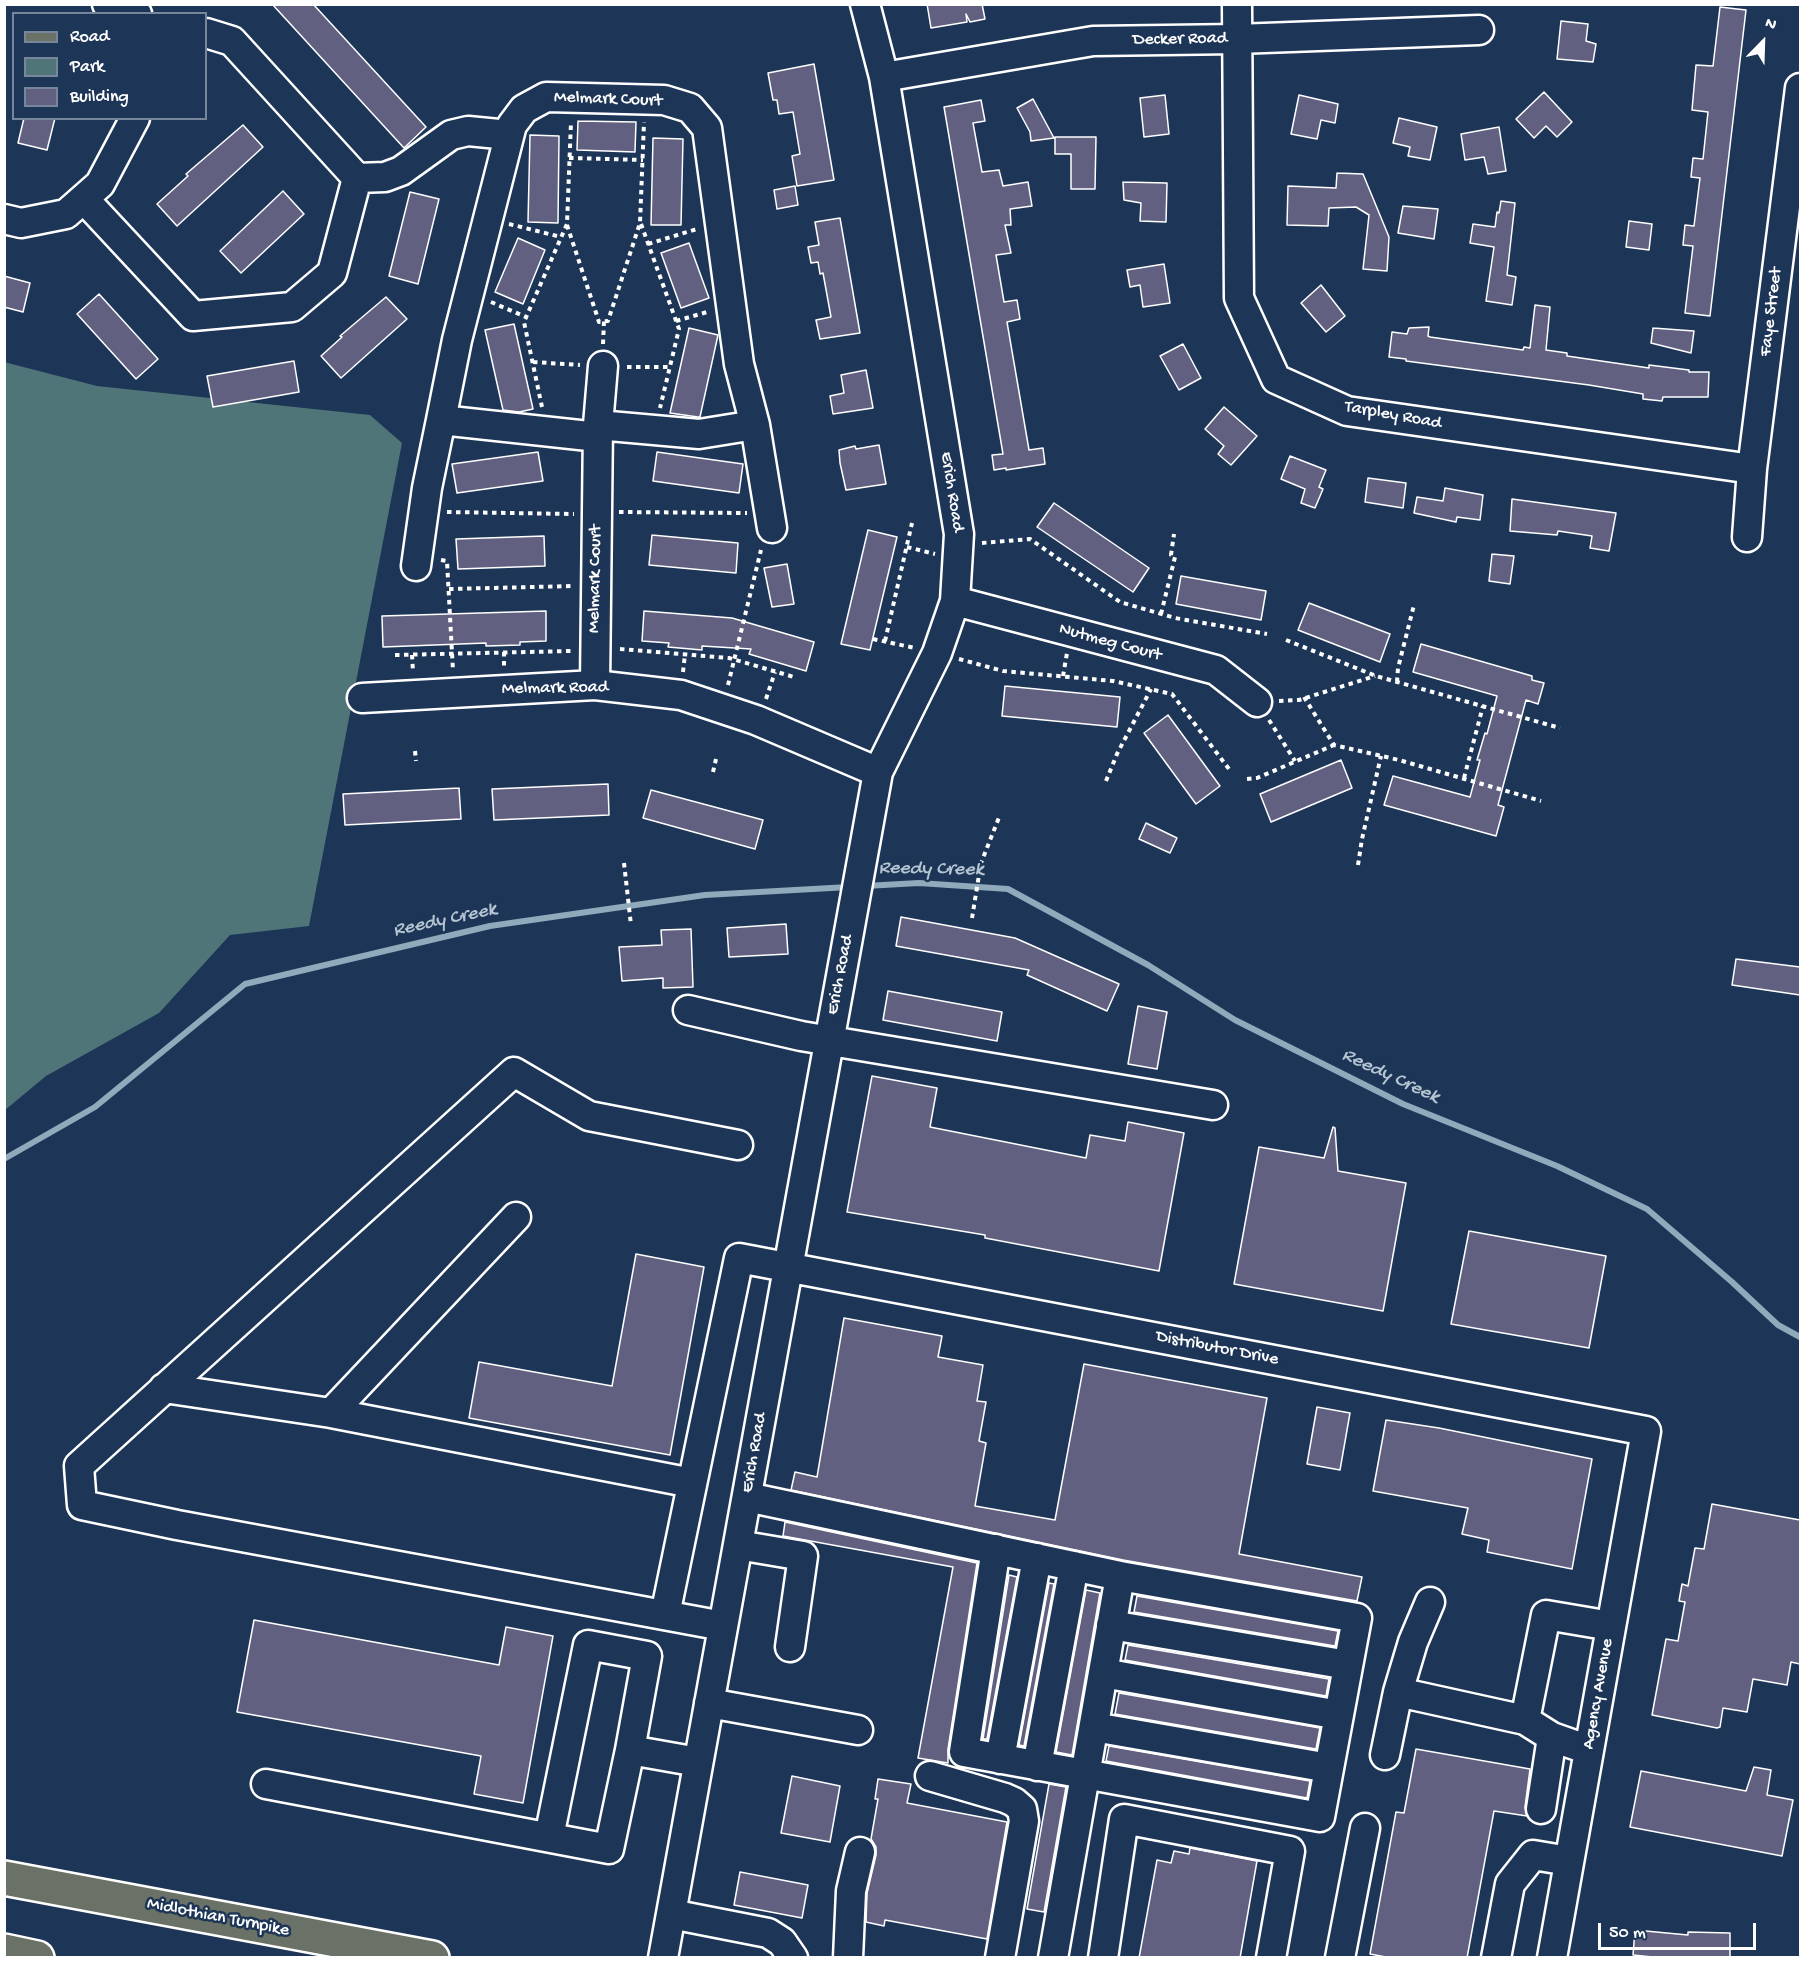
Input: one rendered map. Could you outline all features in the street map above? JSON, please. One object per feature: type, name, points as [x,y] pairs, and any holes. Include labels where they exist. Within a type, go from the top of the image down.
[{"type":"main road","name":"Midlothian Turnpike","points":[[4,1878],[432,1958]]},
{"type":"street","points":[[107,4],[131,12]]},
{"type":"street","name":"Erich Road","points":[[663,1958],[878,772],[937,653],[955,601],[959,534],[884,77],[865,4]]},
{"type":"street","name":"Tarpley Road","points":[[1236,4],[1239,298],[1276,379],[1347,411],[1752,469]]},
{"type":"street","name":"Decker Road","points":[[884,77],[1093,41],[1237,39],[1479,30]]},
{"type":"street","points":[[207,33],[232,41],[357,178],[385,177],[400,171],[451,135],[468,131],[509,135]]},
{"type":"street","name":"Faye Street","points":[[1747,537],[1752,469],[1800,88]]},
{"type":"street","name":"Melmark Court","points":[[427,562],[427,488],[457,340],[509,135],[512,125],[524,109],[546,97],[664,100],[690,108],[707,128],[739,364],[755,425],[764,529]]},
{"type":"street","points":[[4,219],[21,223],[66,214],[100,184],[134,120]]},
{"type":"street","points":[[84,199],[193,316],[292,307],[332,273],[357,178]]},
{"type":"street","name":"Melmark Court","points":[[595,685],[598,431],[603,366]]},
{"type":"street","points":[[441,420],[598,431],[699,434],[755,425]]},
{"type":"street","name":"Nutmeg Court","points":[[955,601],[1216,670],[1257,702]]},
{"type":"street","name":"Melmark Road","points":[[362,698],[595,685],[681,695],[756,720],[878,772]]},
{"type":"street","points":[[688,1010],[828,1041],[1213,1105]]},
{"type":"street","points":[[723,1626],[177,1525],[82,1505],[79,1466],[514,1072],[589,1116],[738,1145]]},
{"type":"street","points":[[331,1413],[516,1217]]},
{"type":"street","name":"Distributor Drive","points":[[692,1483],[739,1258],[1646,1431]]},
{"type":"street","points":[[164,1388],[331,1413],[692,1483],[665,1615]]},
{"type":"street","name":"Agency Avenue","points":[[1552,1958],[1646,1431]]},
{"type":"street","points":[[747,1497],[996,1549],[1120,1576],[1357,1618],[1320,1817],[1085,1776],[964,1752],[996,1549]]},
{"type":"street","points":[[738,1545],[803,1556],[790,1647]]},
{"type":"street","points":[[1000,1759],[1037,1558]]},
{"type":"street","points":[[1037,1766],[1074,1566]]},
{"type":"street","points":[[1053,1958],[1120,1576]]},
{"type":"street","points":[[1385,1755],[1398,1692],[1413,1642],[1430,1602]]},
{"type":"street","points":[[1525,1719],[1546,1615],[1611,1626]]},
{"type":"street","points":[[1111,1625],[1348,1665]]},
{"type":"street","points":[[266,1784],[609,1849],[647,1656],[588,1644],[549,1837]]},
{"type":"street","points":[[1103,1673],[1339,1715]]},
{"type":"street","points":[[1398,1692],[1525,1719],[1552,1737],[1589,1749]]},
{"type":"street","points":[[709,1703],[858,1730]]},
{"type":"street","points":[[1094,1726],[1329,1768]]},
{"type":"street","points":[[1541,1809],[1552,1737]]},
{"type":"street","points":[[630,1750],[698,1762]]},
{"type":"street","points":[[930,1776],[1005,1798],[1022,1809],[1024,1821],[1000,1958]]},
{"type":"street","points":[[1103,1958],[1124,1819],[1290,1851],[1272,1958]]},
{"type":"street","points":[[1340,1958],[1365,1828]]},
{"type":"street","points":[[848,1958],[851,1891],[860,1852]]},
{"type":"street","points":[[1496,1958],[1510,1884],[1533,1855],[1569,1861]]},
{"type":"street","points":[[670,1914],[768,1933],[782,1942],[793,1958]]},
{"type":"path","points":[[571,111],[567,224],[598,321],[604,324],[608,321],[640,223],[644,113]]},
{"type":"path","points":[[569,158],[642,160]]},
{"type":"path","points":[[501,223],[561,237]]},
{"type":"path","points":[[640,223],[679,329],[659,415]]},
{"type":"path","points":[[542,411],[542,401],[524,322],[567,224]]},
{"type":"path","points":[[648,244],[707,226]]},
{"type":"path","points":[[482,298],[526,317]]},
{"type":"path","points":[[676,321],[710,311]]},
{"type":"path","points":[[533,362],[561,364]]},
{"type":"path","points":[[644,368],[670,367]]},
{"type":"path","points":[[436,512],[581,514]]},
{"type":"path","points":[[616,512],[764,529],[727,689]]},
{"type":"path","points":[[885,641],[912,523]]},
{"type":"path","points":[[1161,614],[1175,557],[1172,555],[1174,534]]},
{"type":"path","points":[[976,543],[1030,539],[1120,602],[1161,614],[1267,634]]},
{"type":"path","points":[[907,547],[940,555]]},
{"type":"path","points":[[427,562],[447,561],[454,676]]},
{"type":"path","points":[[449,589],[579,586]]},
{"type":"path","points":[[1397,682],[1398,668],[1414,605]]},
{"type":"path","points":[[873,639],[918,649]]},
{"type":"path","points":[[1286,640],[1376,676],[1560,728]]},
{"type":"path","points":[[1063,676],[1068,644]]},
{"type":"path","points":[[613,649],[735,659],[794,678]]},
{"type":"path","points":[[395,655],[577,651]]},
{"type":"path","points":[[504,652],[505,674]]},
{"type":"path","points":[[683,679],[685,654]]},
{"type":"path","points":[[412,655],[413,677]]},
{"type":"path","points":[[953,658],[1003,671],[1113,681],[1172,694],[1228,769]]},
{"type":"path","points":[[765,701],[775,672]]},
{"type":"path","points":[[1299,700],[1376,676]]},
{"type":"path","points":[[1107,781],[1117,754],[1151,689]]},
{"type":"path","points":[[1304,697],[1334,745]]},
{"type":"path","points":[[1464,778],[1483,706]]},
{"type":"path","points":[[1282,739],[1295,761]]},
{"type":"path","points":[[1247,779],[1257,778],[1334,745],[1464,778],[1541,801]]},
{"type":"path","points":[[415,751],[416,761]]},
{"type":"path","points":[[1358,865],[1381,756]]},
{"type":"path","points":[[713,772],[716,759]]},
{"type":"path","points":[[972,918],[981,863],[1000,814]]},
{"type":"path","points":[[624,863],[631,925]]},
{"type":"green space","points":[[4,362],[97,386],[370,415],[402,443],[309,926],[230,935],[159,1013],[46,1076],[5,1110]]},
{"type":"building","points":[[272,4],[313,4],[426,127],[404,148]]},
{"type":"building","points":[[927,4],[982,4],[985,19],[970,22],[966,14],[967,22],[931,28]]},
{"type":"building","points":[[1720,7],[1746,10],[1710,316],[1685,313],[1693,246],[1683,245],[1685,225],[1694,226],[1700,178],[1691,177],[1693,158],[1703,159],[1708,112],[1692,110],[1696,65],[1713,66]]},
{"type":"building","points":[[1561,21],[1588,24],[1586,41],[1596,44],[1593,62],[1557,59]]},
{"type":"building","points":[[814,64],[834,180],[797,186],[792,156],[800,154],[793,112],[779,114],[777,100],[773,100],[768,73]]},
{"type":"building","points":[[1544,92],[1572,122],[1557,137],[1546,126],[1534,138],[1516,119]]},
{"type":"building","points":[[1165,95],[1169,134],[1144,137],[1140,98]]},
{"type":"building","points":[[1299,95],[1338,104],[1335,123],[1321,120],[1317,139],[1291,134]]},
{"type":"building","points":[[1033,99],[1054,138],[1031,141],[1030,132],[1017,108]]},
{"type":"building","points":[[981,100],[985,121],[973,123],[982,172],[999,170],[1003,186],[1028,182],[1032,206],[1010,209],[1011,225],[1005,225],[1011,253],[996,255],[1004,302],[1017,300],[1020,319],[1007,322],[1029,450],[1043,448],[1045,464],[1006,470],[1006,468],[994,470],[992,455],[1003,454],[944,107]]},
{"type":"building","points":[[1399,118],[1437,127],[1430,160],[1408,156],[1410,147],[1393,143]]},
{"type":"building","points":[[24,120],[54,120],[47,150],[18,143]]},
{"type":"building","points":[[578,121],[636,122],[635,152],[577,150]]},
{"type":"building","points":[[243,125],[263,147],[177,226],[157,204],[188,176],[186,174]]},
{"type":"building","points":[[1499,127],[1506,171],[1488,174],[1484,157],[1465,160],[1461,134]]},
{"type":"building","points":[[530,135],[559,136],[558,223],[528,222]]},
{"type":"building","points":[[1055,137],[1096,137],[1095,189],[1071,189],[1071,154],[1055,154]]},
{"type":"building","points":[[653,138],[683,139],[681,225],[651,225]]},
{"type":"building","points":[[1337,173],[1363,174],[1389,237],[1387,271],[1363,269],[1369,215],[1356,207],[1329,208],[1328,226],[1287,225],[1288,186],[1336,188]]},
{"type":"building","points":[[1123,182],[1167,183],[1166,222],[1140,221],[1141,203],[1124,200]]},
{"type":"building","points":[[795,186],[798,205],[777,209],[774,190]]},
{"type":"building","points":[[283,191],[304,214],[241,273],[220,251]]},
{"type":"building","points":[[410,192],[439,199],[418,284],[389,276]]},
{"type":"building","points":[[1501,201],[1515,203],[1507,275],[1516,277],[1512,305],[1486,301],[1494,247],[1470,243],[1473,224],[1495,227]]},
{"type":"building","points":[[1403,206],[1438,209],[1434,239],[1398,233]]},
{"type":"building","points":[[840,218],[860,333],[820,339],[816,320],[831,317],[823,273],[820,274],[818,262],[811,263],[808,247],[819,245],[815,222]]},
{"type":"building","points":[[1629,221],[1652,224],[1649,250],[1626,247]]},
{"type":"building","points":[[518,238],[545,250],[523,304],[495,292]]},
{"type":"building","points":[[689,243],[709,298],[681,308],[661,253]]},
{"type":"building","points":[[1164,264],[1170,303],[1143,307],[1140,285],[1130,287],[1127,270]]},
{"type":"building","points":[[4,276],[30,283],[23,312],[4,307]]},
{"type":"building","points":[[1321,285],[1345,316],[1326,332],[1301,303]]},
{"type":"building","points":[[99,294],[158,359],[136,379],[77,314]]},
{"type":"building","points":[[386,297],[407,319],[341,378],[321,356],[342,337],[340,336]]},
{"type":"building","points":[[1535,305],[1550,307],[1546,350],[1567,353],[1567,356],[1649,368],[1649,365],[1689,370],[1689,372],[1709,372],[1708,397],[1663,397],[1662,401],[1643,399],[1643,394],[1589,385],[1389,357],[1392,332],[1407,334],[1409,328],[1429,327],[1428,336],[1430,337],[1523,350],[1524,347],[1530,348]]},
{"type":"building","points":[[514,324],[533,409],[519,412],[503,410],[485,330]]},
{"type":"building","points":[[689,328],[718,335],[700,417],[670,413]]},
{"type":"building","points":[[1653,328],[1694,331],[1691,353],[1651,343]]},
{"type":"building","points":[[1183,344],[1201,378],[1179,390],[1160,356]]},
{"type":"building","points":[[294,361],[299,392],[213,407],[207,376]]},
{"type":"building","points":[[866,370],[873,408],[833,414],[830,396],[844,393],[841,375]]},
{"type":"building","points":[[1224,407],[1257,436],[1231,465],[1218,454],[1224,446],[1205,429]]},
{"type":"building","points":[[879,445],[886,484],[846,490],[839,450],[855,446],[856,449]]},
{"type":"building","points":[[538,452],[543,481],[457,493],[452,464]]},
{"type":"building","points":[[657,452],[743,464],[739,493],[653,481]]},
{"type":"building","points":[[1290,456],[1326,470],[1319,487],[1323,489],[1315,508],[1301,503],[1305,489],[1281,479]]},
{"type":"building","points":[[1368,478],[1406,483],[1403,508],[1365,502]]},
{"type":"building","points":[[1445,488],[1483,495],[1480,520],[1457,517],[1456,522],[1414,513],[1417,497],[1443,501]]},
{"type":"building","points":[[1512,499],[1616,513],[1609,551],[1590,548],[1592,536],[1558,531],[1557,535],[1510,531]]},
{"type":"building","points":[[1054,503],[1149,568],[1133,592],[1037,527]]},
{"type":"building","points":[[868,530],[897,537],[870,650],[841,644]]},
{"type":"building","points":[[652,535],[738,543],[736,573],[649,565]]},
{"type":"building","points":[[544,536],[545,566],[458,569],[456,539]]},
{"type":"building","points":[[1492,554],[1514,556],[1510,584],[1489,581]]},
{"type":"building","points":[[787,564],[794,604],[772,607],[764,568]]},
{"type":"building","points":[[1181,576],[1266,591],[1261,620],[1176,604]]},
{"type":"building","points":[[1309,603],[1390,634],[1380,662],[1298,630]]},
{"type":"building","points":[[546,611],[546,641],[520,642],[520,645],[486,646],[486,643],[383,647],[382,616]]},
{"type":"building","points":[[644,611],[732,618],[814,642],[806,671],[749,654],[751,649],[702,646],[702,650],[668,647],[669,643],[642,641]]},
{"type":"building","points":[[1421,644],[1532,676],[1532,680],[1544,683],[1538,704],[1526,700],[1498,805],[1504,807],[1496,836],[1384,805],[1393,776],[1470,797],[1480,760],[1477,760],[1497,696],[1413,672]]},
{"type":"building","points":[[1005,686],[1120,697],[1117,727],[1002,716]]},
{"type":"building","points":[[1168,715],[1220,786],[1196,804],[1144,733]]},
{"type":"building","points":[[1341,760],[1352,788],[1271,822],[1260,794]]},
{"type":"building","points":[[608,784],[609,815],[494,820],[492,789]]},
{"type":"building","points":[[459,788],[461,819],[345,825],[343,794]]},
{"type":"building","points":[[651,790],[763,820],[755,849],[643,818]]},
{"type":"building","points":[[1146,823],[1177,838],[1170,853],[1139,839]]},
{"type":"building","points":[[901,917],[1015,938],[1119,984],[1107,1011],[1027,975],[1029,970],[896,946]]},
{"type":"building","points":[[786,924],[788,954],[729,957],[727,928]]},
{"type":"building","points":[[691,929],[693,987],[663,988],[663,978],[622,981],[619,947],[662,945],[661,930]]},
{"type":"building","points":[[1736,959],[1800,967],[1800,995],[1732,985]]},
{"type":"building","points":[[888,991],[1002,1012],[997,1041],[883,1020]]},
{"type":"building","points":[[1138,1006],[1167,1012],[1157,1069],[1128,1064]]},
{"type":"building","points":[[872,1076],[937,1088],[930,1127],[1086,1158],[1090,1135],[1125,1141],[1128,1122],[1184,1133],[1159,1271],[985,1238],[985,1235],[847,1212]]},
{"type":"building","points":[[1333,1127],[1335,1128],[1338,1171],[1406,1183],[1383,1311],[1234,1284],[1259,1147],[1324,1158]]},
{"type":"building","points":[[1469,1231],[1606,1256],[1589,1348],[1451,1324]]},
{"type":"building","points":[[636,1254],[704,1267],[670,1455],[469,1418],[479,1362],[612,1386]]},
{"type":"building","points":[[844,1318],[942,1336],[938,1357],[983,1365],[977,1401],[986,1402],[979,1441],[986,1443],[975,1506],[1055,1520],[1084,1364],[1267,1398],[1239,1554],[1362,1577],[1357,1601],[1123,1560],[791,1490],[795,1472],[817,1477]]},
{"type":"building","points":[[1317,1407],[1350,1413],[1340,1470],[1307,1464]]},
{"type":"building","points":[[1386,1420],[1439,1428],[1592,1459],[1572,1569],[1487,1552],[1489,1540],[1462,1534],[1468,1508],[1373,1491]]},
{"type":"building","points":[[1712,1504],[1800,1520],[1800,1664],[1791,1662],[1787,1685],[1753,1679],[1747,1712],[1723,1708],[1720,1727],[1717,1728],[1652,1715],[1666,1639],[1678,1641],[1685,1602],[1679,1601],[1682,1584],[1688,1586],[1695,1548],[1704,1549]]},
{"type":"building","points":[[785,1522],[977,1563],[948,1749],[948,1763],[918,1758],[953,1567],[783,1536]]},
{"type":"building","points":[[1009,1575],[1017,1577],[987,1739],[983,1739]]},
{"type":"building","points":[[1049,1583],[1054,1584],[1024,1746],[1019,1745]]},
{"type":"building","points":[[1086,1590],[1100,1593],[1072,1755],[1056,1752]]},
{"type":"building","points":[[1137,1596],[1338,1631],[1335,1646],[1134,1612]]},
{"type":"building","points":[[254,1620],[499,1665],[506,1627],[553,1636],[523,1803],[474,1794],[481,1756],[237,1712]]},
{"type":"building","points":[[1128,1645],[1329,1679],[1326,1696],[1125,1660]]},
{"type":"building","points":[[1119,1693],[1320,1728],[1316,1749],[1115,1714]]},
{"type":"building","points":[[1109,1746],[1310,1781],[1307,1798],[1106,1761]]},
{"type":"building","points":[[1416,1749],[1530,1769],[1525,1807],[1527,1816],[1494,1811],[1467,1958],[1391,1958],[1370,1954],[1396,1812],[1404,1813]]},
{"type":"building","points":[[1754,1767],[1771,1770],[1767,1795],[1793,1800],[1782,1856],[1630,1827],[1641,1771],[1746,1791]]},
{"type":"building","points":[[792,1776],[840,1786],[830,1842],[781,1833]]},
{"type":"building","points":[[878,1779],[911,1784],[907,1803],[1007,1822],[987,1939],[885,1920],[884,1926],[866,1922],[867,1893],[876,1855],[876,1847],[871,1839],[878,1799],[875,1799]]},
{"type":"building","points":[[1049,1784],[1066,1787],[1044,1912],[1027,1909]]},
{"type":"building","points":[[1190,1848],[1257,1861],[1240,1958],[1139,1958],[1157,1860],[1171,1863],[1174,1851],[1189,1854]]},
{"type":"building","points":[[740,1872],[808,1885],[802,1918],[734,1905]]},
{"type":"building","points":[[1635,1930],[1688,1935],[1688,1932],[1730,1933],[1730,1958],[1662,1958],[1633,1955]]},
{"type":"waterway","name":"Reedy Creek","points":[[865,886],[919,883],[1008,889],[1148,965],[1235,1020],[1403,1104],[1557,1166],[1647,1209],[1778,1325],[1800,1337]]},
{"type":"waterway","name":"Reedy Creek","points":[[4,1159],[95,1107],[245,984],[490,926],[705,895],[849,887]]}]
